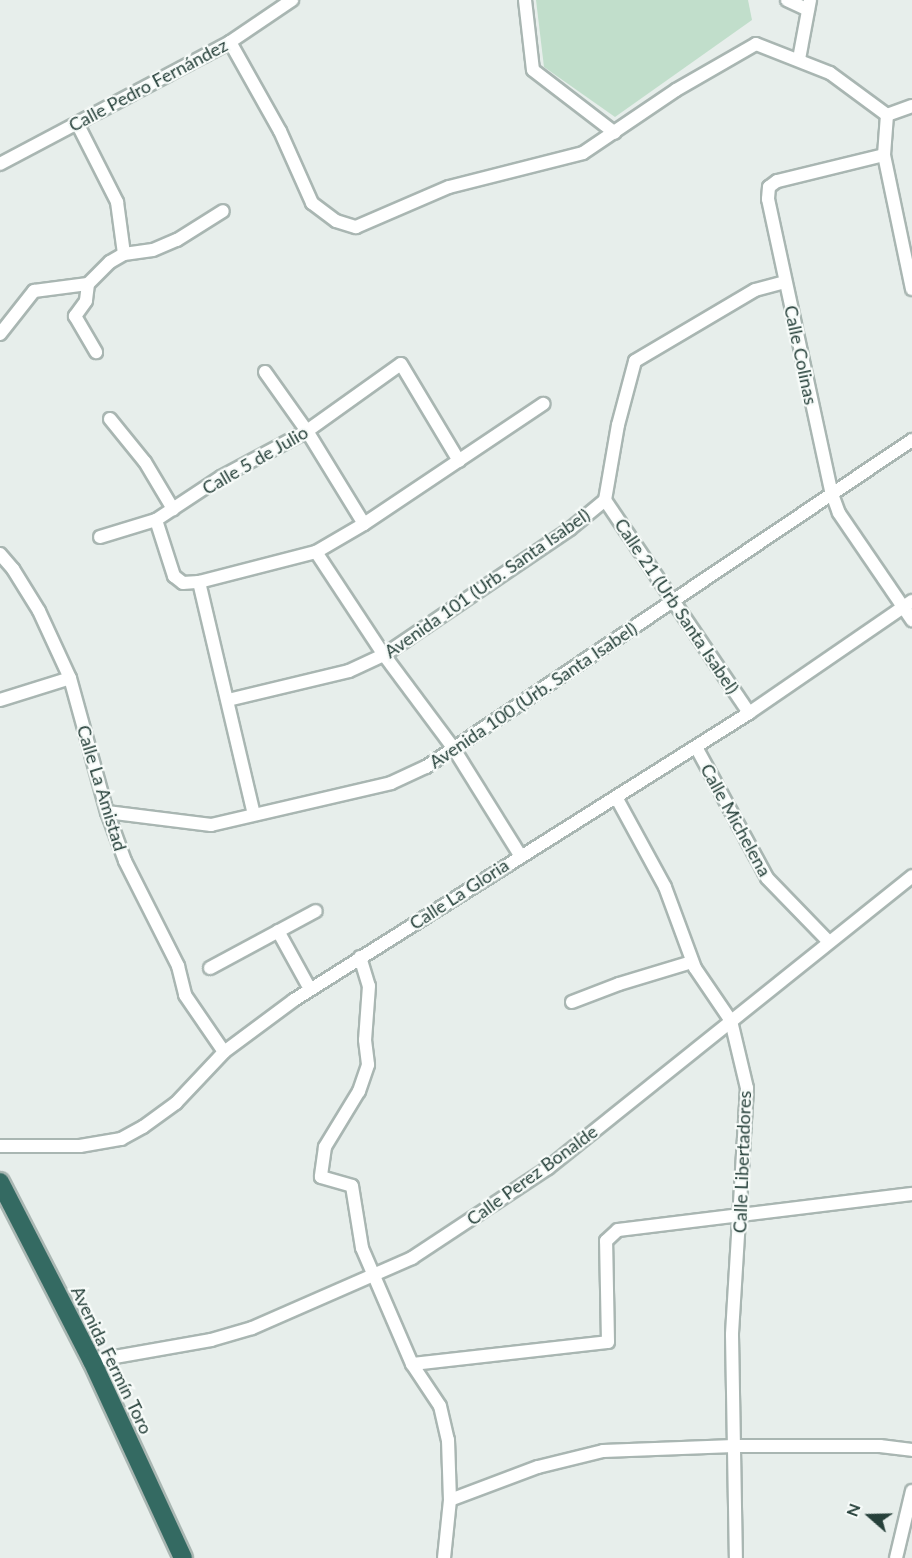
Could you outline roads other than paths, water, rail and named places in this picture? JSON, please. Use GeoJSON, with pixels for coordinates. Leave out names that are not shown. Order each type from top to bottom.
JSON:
{"type":"FeatureCollection","features":[{"type":"Feature","properties":{"kind":"highway","name":"Avenida Fermín Toro"},"geometry":{"type":"LineString","coordinates":[[0,1182],[92,1361],[183,1558]]}},
{"type":"Feature","properties":{"kind":"street","name":"Calle Pedro Fernández"},"geometry":{"type":"LineString","coordinates":[[0,164],[230,42],[292,0]]}},
{"type":"Feature","properties":{"kind":"street"},"geometry":{"type":"LineString","coordinates":[[525,0],[533,70],[615,133]]}},
{"type":"Feature","properties":{"kind":"street"},"geometry":{"type":"LineString","coordinates":[[787,0],[809,5],[799,59]]}},
{"type":"Feature","properties":{"kind":"street"},"geometry":{"type":"LineString","coordinates":[[230,42],[280,131],[312,203],[336,221],[356,227],[449,187],[583,153],[676,90],[756,44],[830,73],[887,115]]}},
{"type":"Feature","properties":{"kind":"street"},"geometry":{"type":"LineString","coordinates":[[887,115],[912,106]]}},
{"type":"Feature","properties":{"kind":"street"},"geometry":{"type":"LineString","coordinates":[[887,115],[884,155],[912,289]]}},
{"type":"Feature","properties":{"kind":"street"},"geometry":{"type":"LineString","coordinates":[[77,123],[117,202],[124,254]]}},
{"type":"Feature","properties":{"kind":"street","name":"Calle Colinas"},"geometry":{"type":"LineString","coordinates":[[884,155],[777,181],[769,187],[768,199],[832,494],[839,513],[907,604],[912,620]]}},
{"type":"Feature","properties":{"kind":"street"},"geometry":{"type":"LineString","coordinates":[[0,334],[34,291],[88,284],[110,262],[124,254],[153,250],[177,240],[223,211]]}},
{"type":"Feature","properties":{"kind":"street"},"geometry":{"type":"LineString","coordinates":[[605,500],[618,425],[635,360],[755,290],[785,282]]}},
{"type":"Feature","properties":{"kind":"street"},"geometry":{"type":"LineString","coordinates":[[88,284],[86,301],[75,316],[96,352]]}},
{"type":"Feature","properties":{"kind":"street","name":"Calle 5 de Julio"},"geometry":{"type":"LineString","coordinates":[[100,537],[156,520],[221,477],[307,431],[401,364],[459,461]]}},
{"type":"Feature","properties":{"kind":"street"},"geometry":{"type":"LineString","coordinates":[[265,372],[307,431],[364,524]]}},
{"type":"Feature","properties":{"kind":"street"},"geometry":{"type":"LineString","coordinates":[[156,520],[174,576],[183,583],[199,582],[316,552],[364,524],[543,404]]}},
{"type":"Feature","properties":{"kind":"street"},"geometry":{"type":"LineString","coordinates":[[110,418],[145,462],[172,509]]}},
{"type":"Feature","properties":{"kind":"street","name":"Avenida 100 (Urb. Santa Isabel)"},"geometry":{"type":"LineString","coordinates":[[107,812],[211,825],[392,783],[426,767],[454,749],[912,440]]}},
{"type":"Feature","properties":{"kind":"street","name":"Calle 21 (Urb Santa Isabel)"},"geometry":{"type":"LineString","coordinates":[[605,500],[749,713]]}},
{"type":"Feature","properties":{"kind":"street","name":"Avenida 101 (Urb. Santa Isabel)"},"geometry":{"type":"LineString","coordinates":[[228,700],[349,671],[384,655],[570,529],[605,500]]}},
{"type":"Feature","properties":{"kind":"street"},"geometry":{"type":"LineString","coordinates":[[316,552],[384,655],[454,749],[520,855]]}},
{"type":"Feature","properties":{"kind":"street","name":"Calle La Amistad"},"geometry":{"type":"LineString","coordinates":[[0,554],[13,569],[39,611],[70,678],[107,812],[125,861],[178,966],[184,995],[224,1052]]}},
{"type":"Feature","properties":{"kind":"street"},"geometry":{"type":"LineString","coordinates":[[199,582],[254,814]]}},
{"type":"Feature","properties":{"kind":"street","name":"Calle La Gloria"},"geometry":{"type":"LineString","coordinates":[[0,1146],[80,1146],[121,1139],[143,1127],[176,1103],[224,1052],[310,989],[749,713],[907,604]]}},
{"type":"Feature","properties":{"kind":"street"},"geometry":{"type":"LineString","coordinates":[[0,700],[70,678]]}},
{"type":"Feature","properties":{"kind":"street","name":"Calle Michelena"},"geometry":{"type":"LineString","coordinates":[[696,747],[767,878],[830,942]]}},
{"type":"Feature","properties":{"kind":"street","name":"Calle Libertadores"},"geometry":{"type":"LineString","coordinates":[[616,797],[665,887],[692,962],[731,1022],[747,1088],[732,1335],[736,1558]]}},
{"type":"Feature","properties":{"kind":"street","name":"Calle Perez Bonalde"},"geometry":{"type":"LineString","coordinates":[[92,1361],[211,1340],[252,1328],[376,1276],[412,1258],[548,1168],[912,876]]}},
{"type":"Feature","properties":{"kind":"street"},"geometry":{"type":"LineString","coordinates":[[210,968],[316,911]]}},
{"type":"Feature","properties":{"kind":"street"},"geometry":{"type":"LineString","coordinates":[[278,932],[310,989]]}},
{"type":"Feature","properties":{"kind":"street"},"geometry":{"type":"LineString","coordinates":[[360,957],[369,986],[365,1040],[368,1065],[359,1091],[325,1147],[320,1165],[321,1177],[352,1186],[362,1248],[412,1364],[441,1406],[448,1440],[450,1500],[444,1558]]}},
{"type":"Feature","properties":{"kind":"street"},"geometry":{"type":"LineString","coordinates":[[572,1002],[619,984],[692,962]]}},
{"type":"Feature","properties":{"kind":"street"},"geometry":{"type":"LineString","coordinates":[[412,1364],[609,1342],[606,1241],[618,1230],[912,1194]]}},
{"type":"Feature","properties":{"kind":"street"},"geometry":{"type":"LineString","coordinates":[[450,1500],[538,1467],[603,1451],[734,1446],[880,1446],[912,1450]]}},
{"type":"Feature","properties":{"kind":"street"},"geometry":{"type":"LineString","coordinates":[[896,1558],[912,1491]]}}]}
